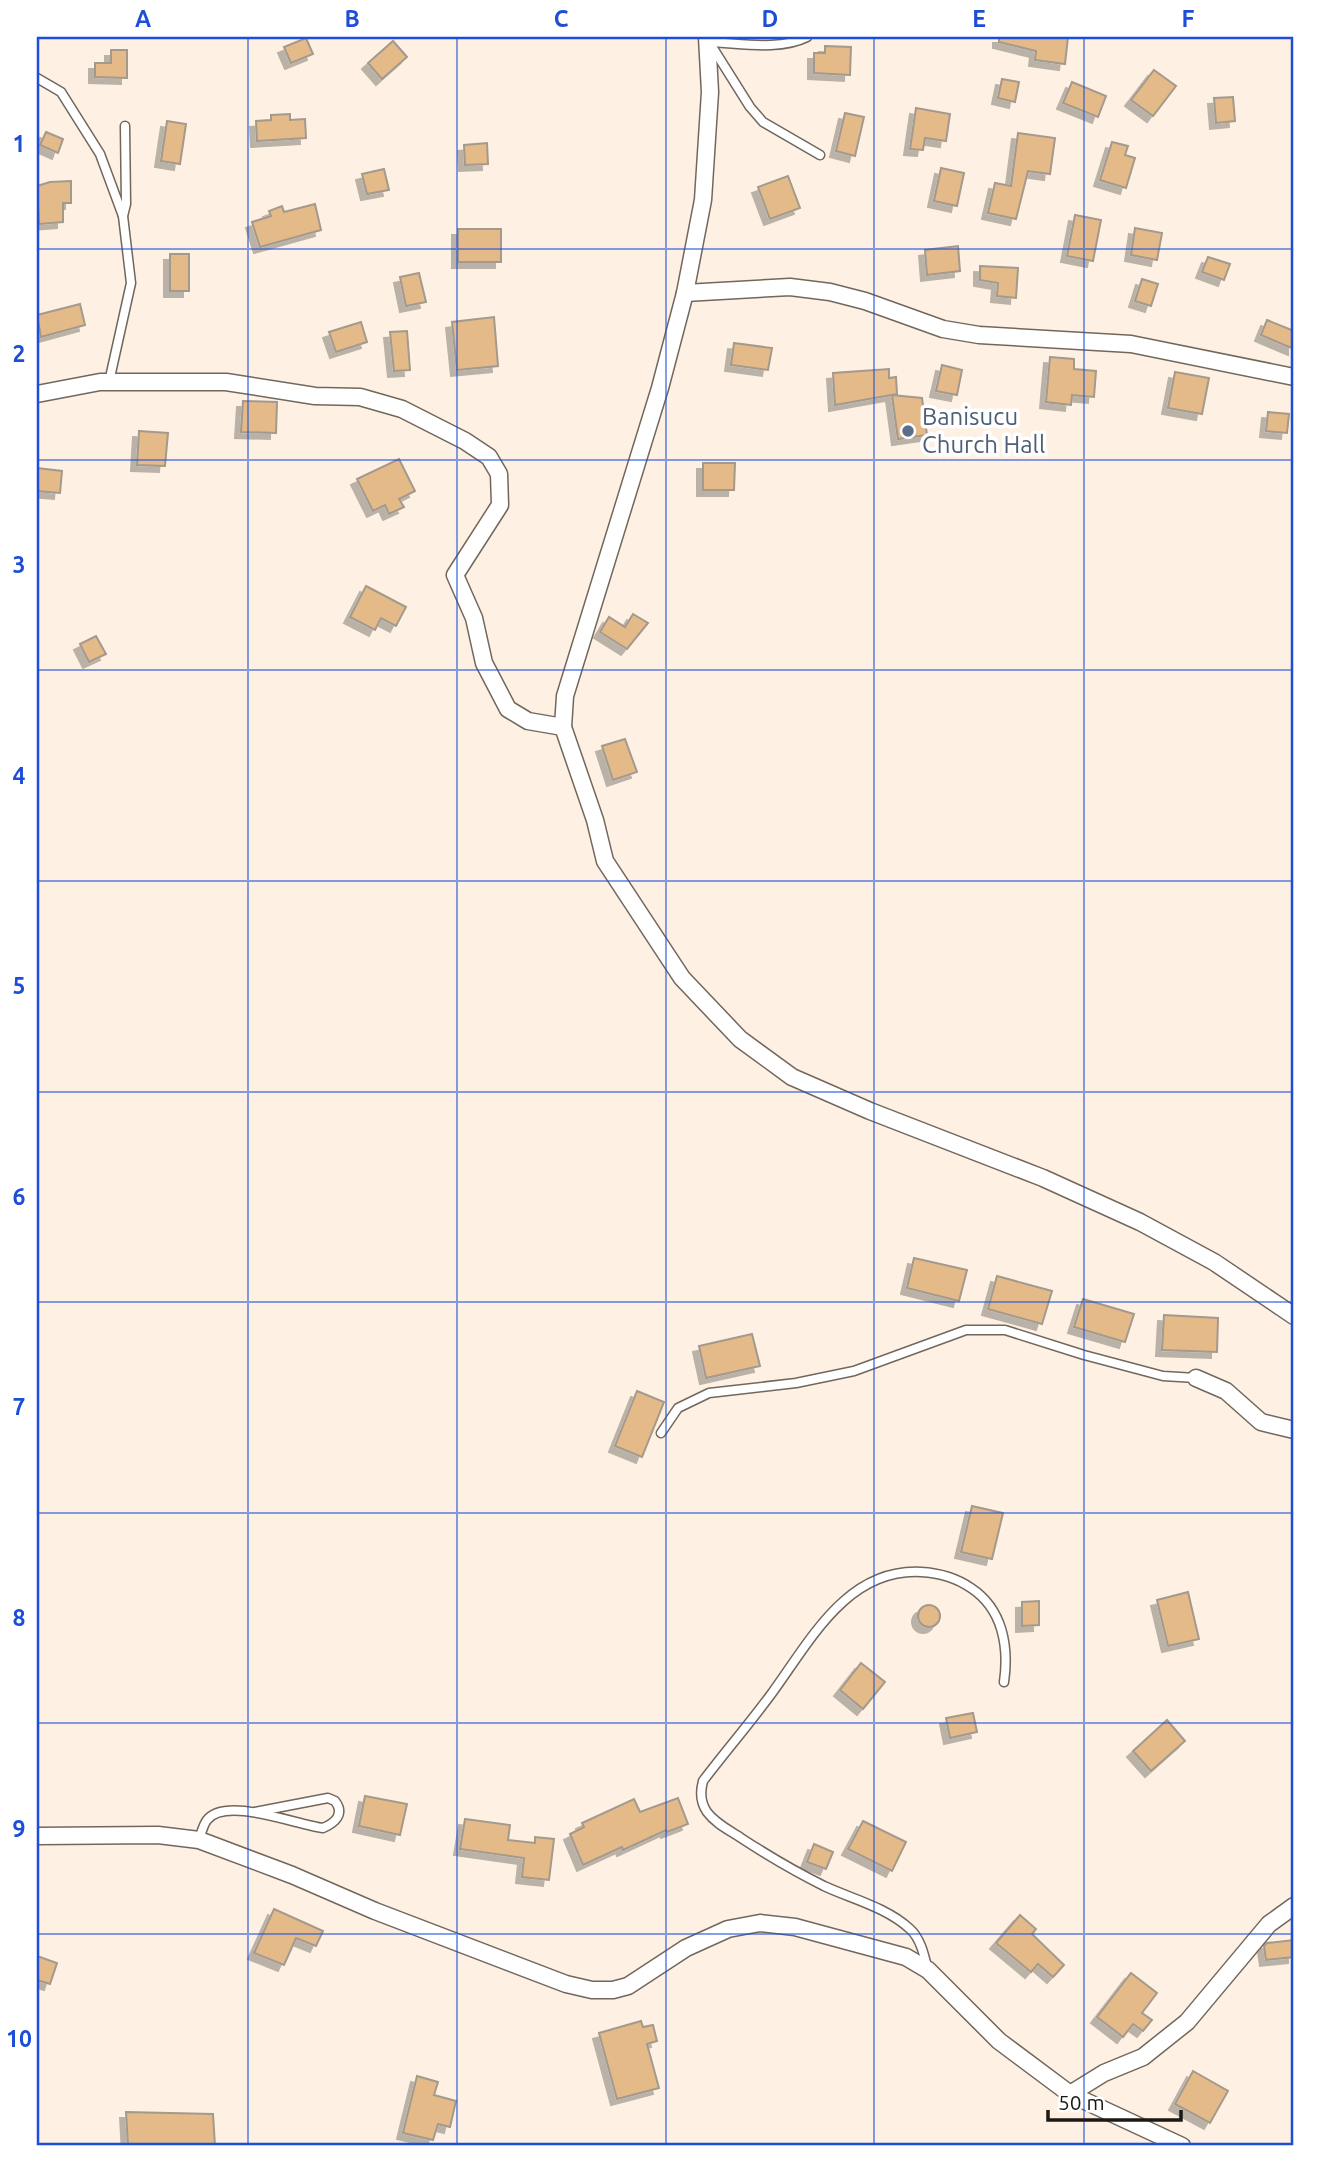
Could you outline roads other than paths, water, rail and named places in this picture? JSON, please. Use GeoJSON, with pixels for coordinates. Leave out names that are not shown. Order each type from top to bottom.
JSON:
{"type":"FeatureCollection","features":[{"type":"Feature","properties":{"kind":"street"},"geometry":{"type":"LineString","coordinates":[[708,39],[710,92],[703,200],[685,293],[660,388],[565,696],[563,727],[595,820],[605,861],[682,978],[740,1039],[792,1077],[870,1111],[1043,1178],[1140,1222],[1214,1262],[1294,1316]]}},
{"type":"Feature","properties":{"kind":"street"},"geometry":{"type":"LineString","coordinates":[[685,293],[790,287],[830,292],[865,301],[943,329],[979,335],[1131,344],[1294,377]]}},
{"type":"Feature","properties":{"kind":"street"},"geometry":{"type":"LineString","coordinates":[[37,394],[109,382],[226,382],[315,396],[360,397],[402,409],[465,441],[489,457],[499,474],[500,505],[455,575],[474,618],[484,663],[508,709],[528,721],[563,727]]}},
{"type":"Feature","properties":{"kind":"street"},"geometry":{"type":"LineString","coordinates":[[1196,1378],[1226,1391],[1261,1422],[1294,1430]]}},
{"type":"Feature","properties":{"kind":"street"},"geometry":{"type":"LineString","coordinates":[[37,1836],[158,1835],[199,1840],[566,1984],[592,1990],[612,1990],[628,1986],[686,1948],[728,1929],[760,1923],[795,1927],[906,1957],[928,1970],[999,2041],[1070,2094],[1182,2146]]}},
{"type":"Feature","properties":{"kind":"street"},"geometry":{"type":"LineString","coordinates":[[1070,2094],[1104,2073],[1143,2057],[1186,2022],[1269,1924],[1294,1906]]}},
{"type":"Feature","properties":{"kind":"lane"},"geometry":{"type":"LineString","coordinates":[[708,39],[782,44],[797,42],[807,37]]}},
{"type":"Feature","properties":{"kind":"lane"},"geometry":{"type":"LineString","coordinates":[[708,39],[750,107],[763,122],[820,155]]}},
{"type":"Feature","properties":{"kind":"lane"},"geometry":{"type":"LineString","coordinates":[[37,78],[61,92],[94,143],[123,216],[131,283],[109,382]]}},
{"type":"Feature","properties":{"kind":"lane"},"geometry":{"type":"LineString","coordinates":[[123,216],[126,204],[125,126]]}},
{"type":"Feature","properties":{"kind":"lane"},"geometry":{"type":"LineString","coordinates":[[661,1433],[678,1408],[709,1392],[796,1383],[854,1371],[966,1330],[1005,1330],[1150,1372],[1196,1378]]}},
{"type":"Feature","properties":{"kind":"lane"},"geometry":{"type":"LineString","coordinates":[[928,1970],[923,1950],[912,1930],[889,1914],[823,1885],[723,1826],[707,1813],[700,1792],[703,1781],[771,1694],[821,1623],[847,1597],[876,1580],[909,1572],[943,1573],[972,1588],[991,1606],[1004,1632],[1007,1660],[1004,1682]]}},
{"type":"Feature","properties":{"kind":"lane"},"geometry":{"type":"LineString","coordinates":[[199,1840],[206,1821],[213,1815],[225,1812],[255,1812],[328,1798],[335,1801],[339,1812],[338,1818],[332,1824],[323,1828],[255,1812]]}},
{"type":"Feature","properties":{"kind":"place","name":"Banisucu Church Hall"},"geometry":{"type":"Point","coordinates":[908,431]}}]}
